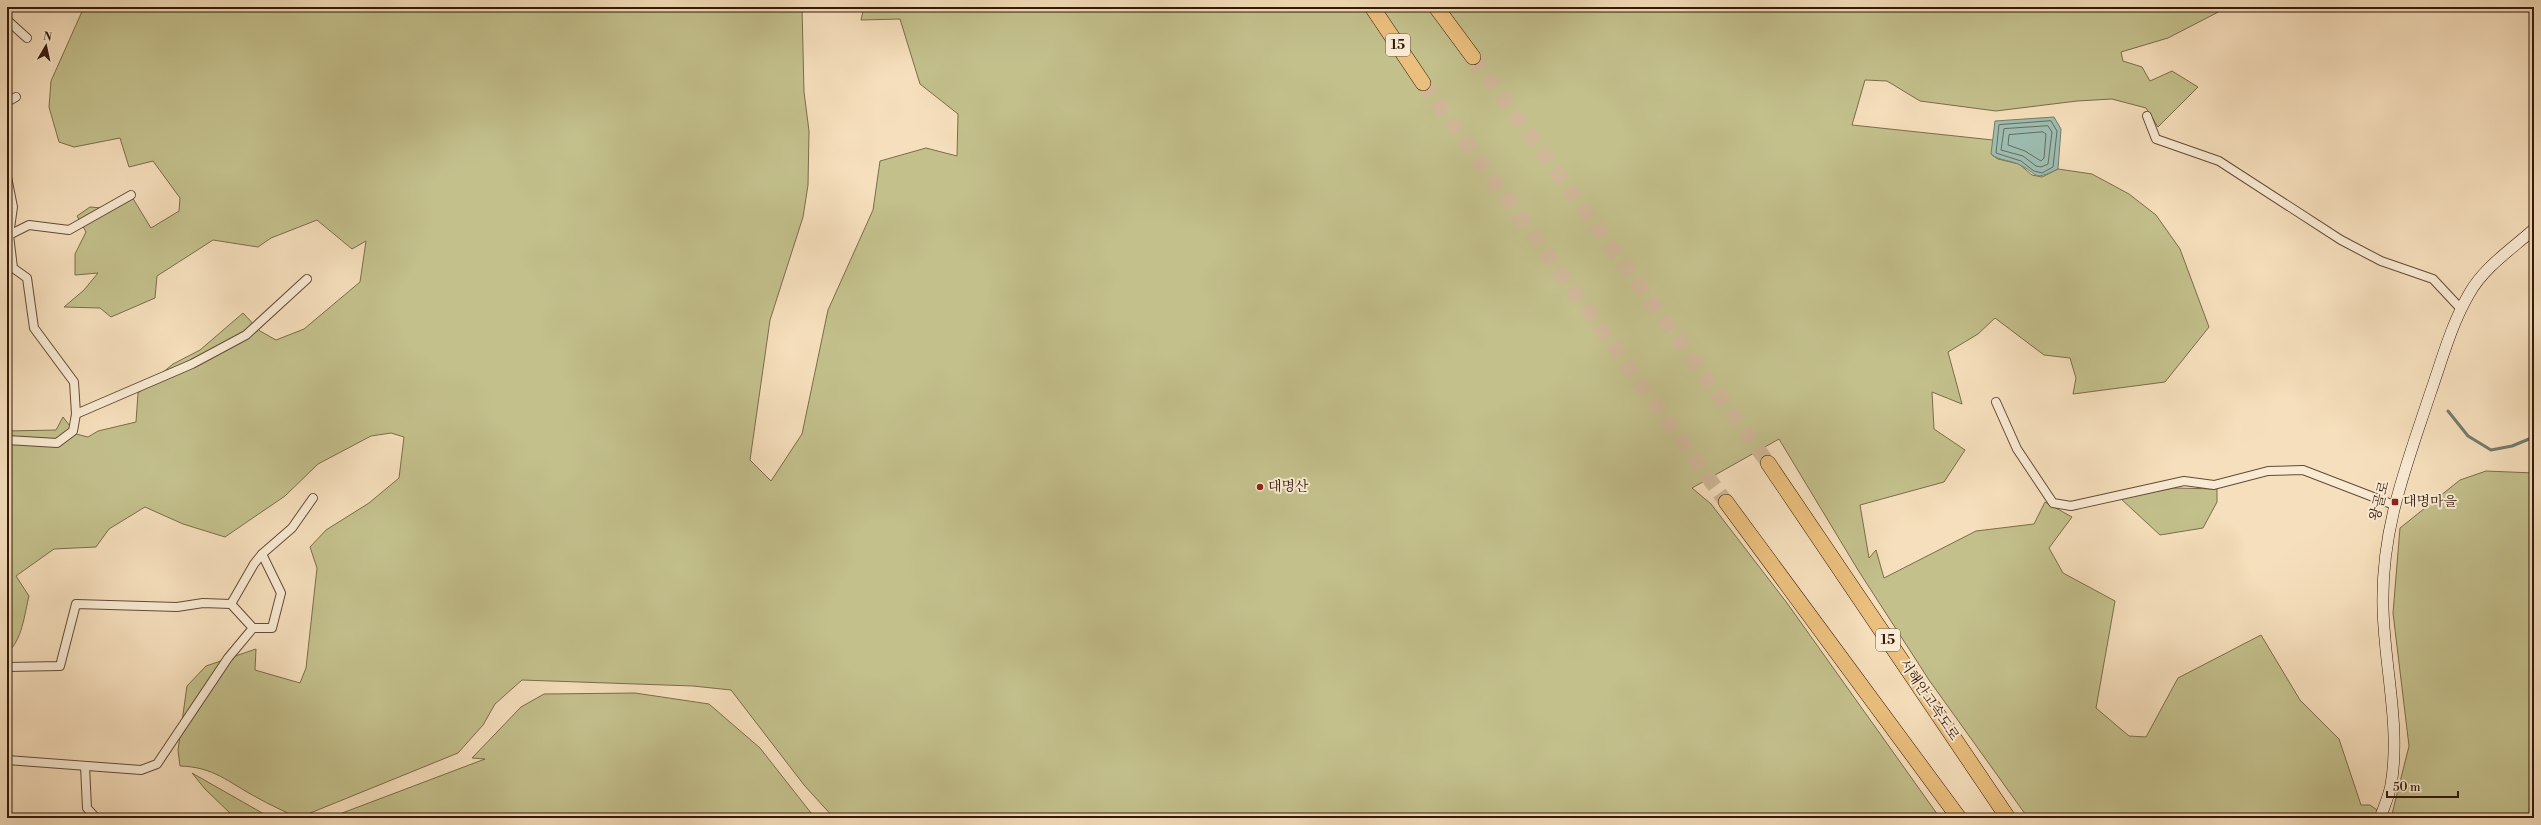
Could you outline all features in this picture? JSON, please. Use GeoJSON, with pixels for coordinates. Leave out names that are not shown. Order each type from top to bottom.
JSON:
{"type":"FeatureCollection","features":[{"type":"Feature","properties":{"kind":"highway","name":"15"},"geometry":{"type":"LineString","coordinates":[[1372,7],[1423,83]]}},
{"type":"Feature","properties":{"kind":"highway"},"geometry":{"type":"LineString","coordinates":[[1436,7],[1474,57]]}},
{"type":"Feature","properties":{"kind":"highway","name":"서해안고속도로"},"geometry":{"type":"LineString","coordinates":[[1768,463],[2008,818]]}},
{"type":"Feature","properties":{"kind":"highway"},"geometry":{"type":"LineString","coordinates":[[1726,502],[1959,818]]}},
{"type":"Feature","properties":{"kind":"main road","name":"왕골로"},"geometry":{"type":"LineString","coordinates":[[2380,818],[2391,786],[2394,752],[2383,609],[2383,568],[2394,505],[2454,322],[2484,273],[2534,228]]}},
{"type":"Feature","properties":{"kind":"street"},"geometry":{"type":"LineString","coordinates":[[7,20],[27,38]]}},
{"type":"Feature","properties":{"kind":"street"},"geometry":{"type":"LineString","coordinates":[[7,102],[16,97]]}},
{"type":"Feature","properties":{"kind":"street"},"geometry":{"type":"LineString","coordinates":[[2147,116],[2156,139],[2219,161],[2341,240],[2381,261],[2433,279],[2461,309]]}},
{"type":"Feature","properties":{"kind":"street"},"geometry":{"type":"LineString","coordinates":[[7,177],[10,208],[9,235],[12,268],[27,278],[34,328],[74,382],[76,414],[73,431],[57,443],[7,440]]}},
{"type":"Feature","properties":{"kind":"street"},"geometry":{"type":"LineString","coordinates":[[9,235],[29,225],[69,230],[131,195]]}},
{"type":"Feature","properties":{"kind":"street"},"geometry":{"type":"LineString","coordinates":[[76,414],[192,364],[246,335],[307,279]]}},
{"type":"Feature","properties":{"kind":"street"},"geometry":{"type":"LineString","coordinates":[[1996,402],[2017,449],[2053,503],[2071,506],[2184,481],[2214,485],[2268,471],[2304,470],[2394,505]]}},
{"type":"Feature","properties":{"kind":"street"},"geometry":{"type":"LineString","coordinates":[[231,604],[262,554],[292,528],[313,498]]}},
{"type":"Feature","properties":{"kind":"street"},"geometry":{"type":"LineString","coordinates":[[7,667],[60,666],[76,604],[177,607],[203,603],[231,604],[253,628],[272,628],[281,593],[262,554]]}},
{"type":"Feature","properties":{"kind":"street"},"geometry":{"type":"LineString","coordinates":[[7,760],[141,770],[157,764],[228,658],[253,628]]}},
{"type":"Feature","properties":{"kind":"street"},"geometry":{"type":"LineString","coordinates":[[86,766],[87,808],[96,818]]}},
{"type":"Feature","properties":{"kind":"shaded area"},"geometry":{"type":"Polygon","coordinates":[[[84,7],[802,7],[804,92],[809,131],[808,185],[803,217],[770,320],[750,460],[771,481],[802,434],[828,310],[873,210],[880,161],[926,148],[957,156],[958,114],[920,84],[900,19],[861,20],[864,7],[2228,7],[2168,38],[2121,52],[2123,61],[2142,67],[2150,81],[2172,71],[2198,87],[2158,127],[2146,108],[2112,99],[2077,101],[1996,111],[1920,101],[1887,81],[1865,80],[1852,125],[1993,140],[1992,155],[1998,159],[2019,164],[2032,175],[2042,177],[2058,169],[2092,174],[2129,194],[2156,215],[2180,249],[2209,327],[2165,382],[2073,394],[2076,378],[2070,358],[2044,355],[1995,318],[1978,334],[1948,352],[1962,404],[1932,392],[1934,429],[1965,450],[1944,482],[1860,505],[1869,558],[1876,550],[1884,578],[1976,531],[2034,524],[2045,502],[2072,517],[2049,548],[2063,573],[2115,601],[2096,708],[2129,736],[2146,737],[2178,678],[2261,635],[2300,700],[2339,739],[2361,805],[2370,805],[2388,818],[2028,818],[1929,680],[1858,570],[1779,439],[1692,488],[1711,504],[1787,603],[1940,818],[834,818],[804,785],[731,690],[693,686],[522,680],[495,704],[483,725],[458,753],[298,818],[261,800],[212,772],[192,767],[180,766],[178,750],[187,686],[206,666],[256,649],[255,670],[300,683],[306,668],[317,568],[310,547],[326,530],[369,503],[399,478],[404,437],[391,433],[371,436],[318,464],[285,496],[225,537],[183,524],[145,507],[109,529],[96,547],[54,549],[16,576],[29,596],[16,642],[7,652],[7,431],[56,430],[63,417],[76,434],[88,437],[98,431],[136,422],[138,393],[173,364],[200,350],[243,313],[260,331],[276,340],[304,329],[360,282],[366,241],[352,249],[317,220],[271,238],[258,247],[213,240],[157,276],[155,298],[111,317],[100,308],[64,307],[84,290],[98,273],[75,275],[75,254],[86,232],[77,216],[90,207],[102,208],[129,192],[151,228],[179,211],[180,198],[153,161],[129,167],[120,138],[74,147],[59,142],[49,107],[51,81],[84,7]]]}},
{"type":"Feature","properties":{"kind":"shaded area"},"geometry":{"type":"Polygon","coordinates":[[[2486,471],[2534,473],[2534,818],[2391,818],[2409,746],[2393,613],[2400,528],[2460,480],[2486,471]]]}},
{"type":"Feature","properties":{"kind":"shaded area"},"geometry":{"type":"Polygon","coordinates":[[[2174,488],[2217,489],[2217,502],[2203,528],[2160,535],[2120,498],[2174,488]]]}},
{"type":"Feature","properties":{"kind":"shaded area"},"geometry":{"type":"Polygon","coordinates":[[[635,693],[709,704],[760,748],[815,818],[329,818],[485,759],[472,758],[521,707],[544,694],[635,693]]]}},
{"type":"Feature","properties":{"kind":"shaded area"},"geometry":{"type":"Polygon","coordinates":[[[192,773],[271,818],[235,818],[205,789],[192,773]]]}},
{"type":"Feature","properties":{"kind":"water"},"geometry":{"type":"Polygon","coordinates":[[[2054,117],[2061,129],[2058,169],[2039,176],[2018,164],[1998,158],[1991,154],[1995,121],[2054,117]]]}},
{"type":"Feature","properties":{"kind":"water"},"geometry":{"type":"Polygon","coordinates":[[[7,813],[25,817],[54,814],[59,818],[7,818],[7,813]]]}},
{"type":"Feature","properties":{"kind":"waterway"},"geometry":{"type":"LineString","coordinates":[[2448,411],[2468,436],[2491,450],[2512,446],[2534,437]]}},
{"type":"Feature","properties":{"kind":"tunnel"},"geometry":{"type":"LineString","coordinates":[[1473,57],[1768,463]]}},
{"type":"Feature","properties":{"kind":"tunnel"},"geometry":{"type":"LineString","coordinates":[[1423,83],[1726,502]]}},
{"type":"Feature","properties":{"kind":"place","name":"대명산"},"geometry":{"type":"Point","coordinates":[1260,487]}},
{"type":"Feature","properties":{"kind":"place","name":"대명마을"},"geometry":{"type":"Point","coordinates":[2395,502]}}]}
